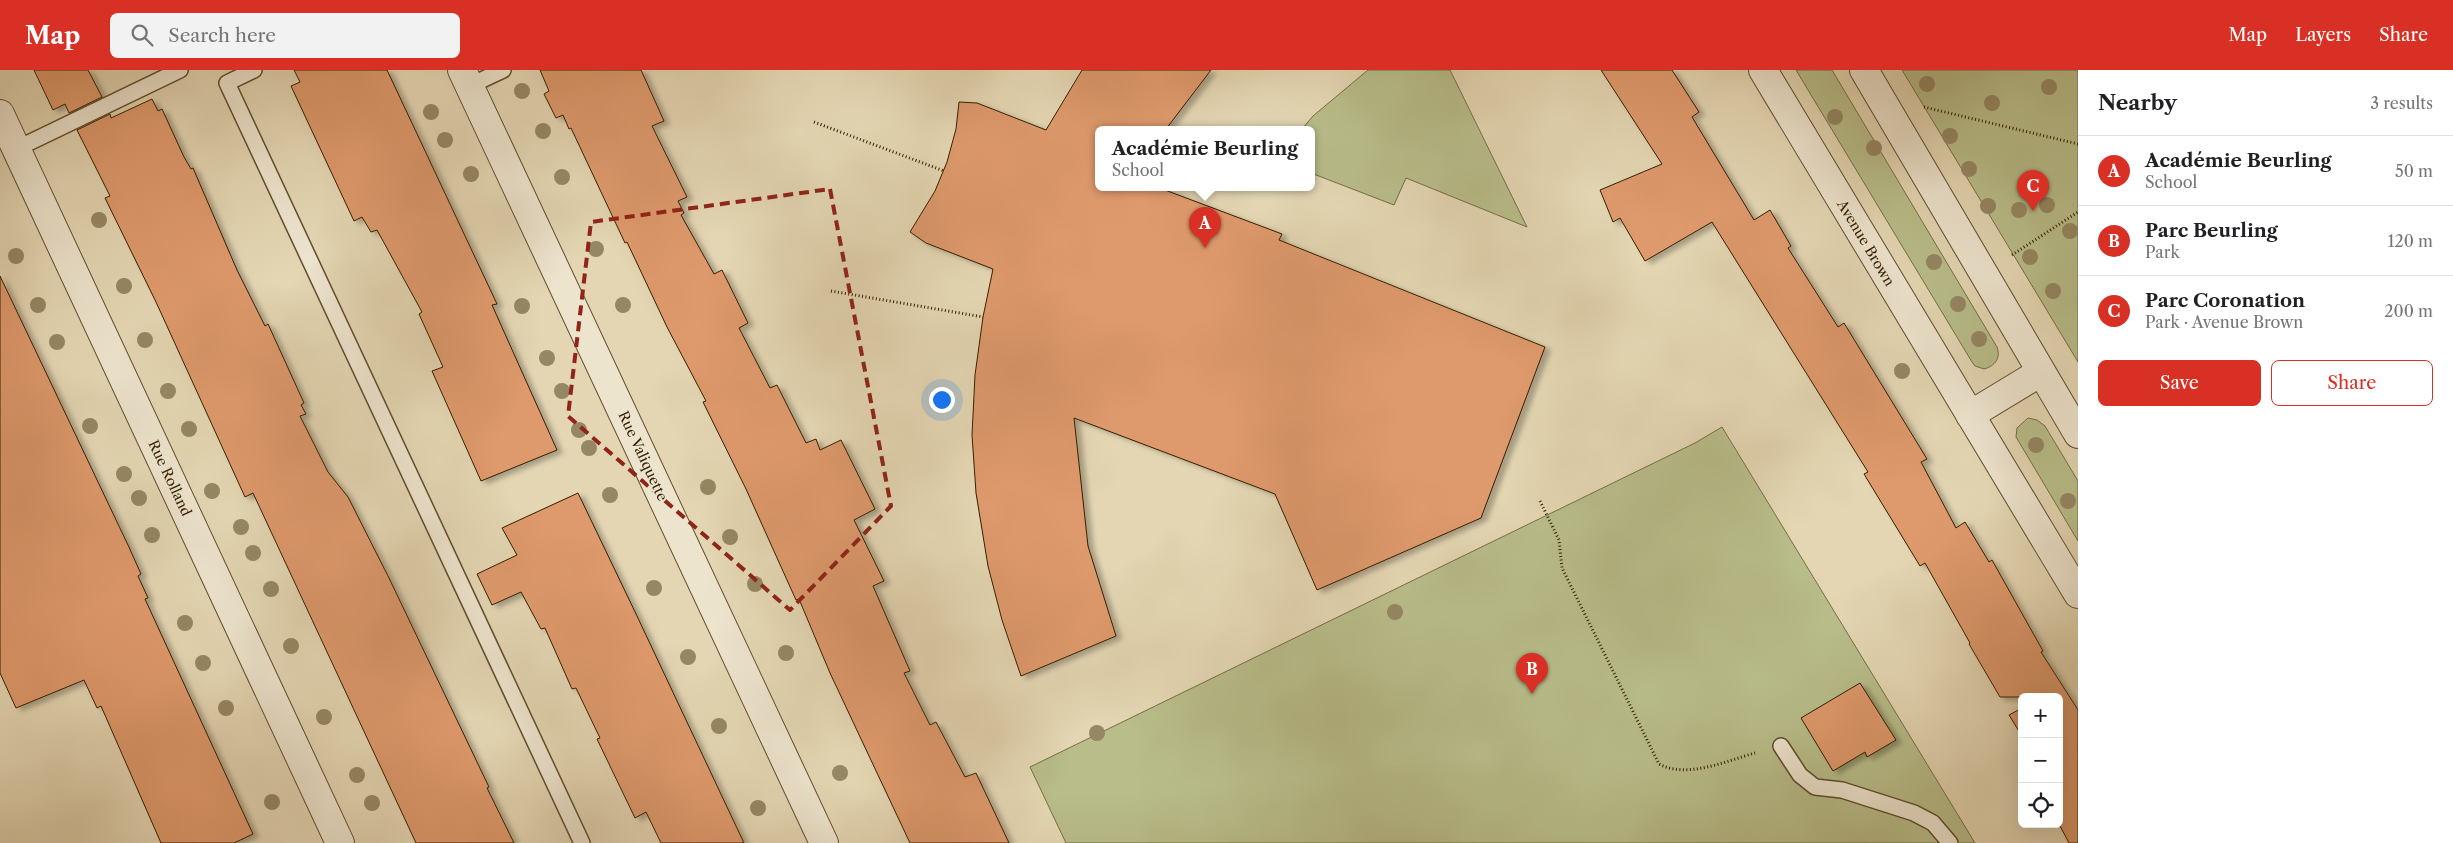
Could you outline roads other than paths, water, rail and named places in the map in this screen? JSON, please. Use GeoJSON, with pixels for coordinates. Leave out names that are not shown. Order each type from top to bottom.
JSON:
{"type":"FeatureCollection","features":[{"type":"Feature","properties":{"kind":"street","name":"Avenue Brown"},"geometry":{"type":"LineString","coordinates":[[1763,70],[2078,594]]}},
{"type":"Feature","properties":{"kind":"street"},"geometry":{"type":"LineString","coordinates":[[1864,70],[2078,434]]}},
{"type":"Feature","properties":{"kind":"street","name":"Rue Valiquette"},"geometry":{"type":"LineString","coordinates":[[466,78],[824,843]]}},
{"type":"Feature","properties":{"kind":"street","name":"Rue Rolland"},"geometry":{"type":"LineString","coordinates":[[0,114],[340,843]]}},
{"type":"Feature","properties":{"kind":"street"},"geometry":{"type":"LineString","coordinates":[[1970,414],[2041,372]]}},
{"type":"Feature","properties":{"kind":"lane"},"geometry":{"type":"LineString","coordinates":[[16,149],[180,70]]}},
{"type":"Feature","properties":{"kind":"lane"},"geometry":{"type":"LineString","coordinates":[[254,70],[224,76],[582,843]]}},
{"type":"Feature","properties":{"kind":"lane"},"geometry":{"type":"LineString","coordinates":[[466,78],[503,70]]}},
{"type":"Feature","properties":{"kind":"lane"},"geometry":{"type":"LineString","coordinates":[[1781,746],[1800,775],[1815,787],[1842,790],[1914,813],[1933,823],[1950,843]]}},
{"type":"Feature","properties":{"kind":"place","name":"Parc Coronation"},"geometry":{"type":"Point","coordinates":[2033,211]}},
{"type":"Feature","properties":{"kind":"place","name":"Académie Beurling"},"geometry":{"type":"Point","coordinates":[1205,248]}},
{"type":"Feature","properties":{"kind":"place","name":"Parc Beurling"},"geometry":{"type":"Point","coordinates":[1532,694]}}]}
